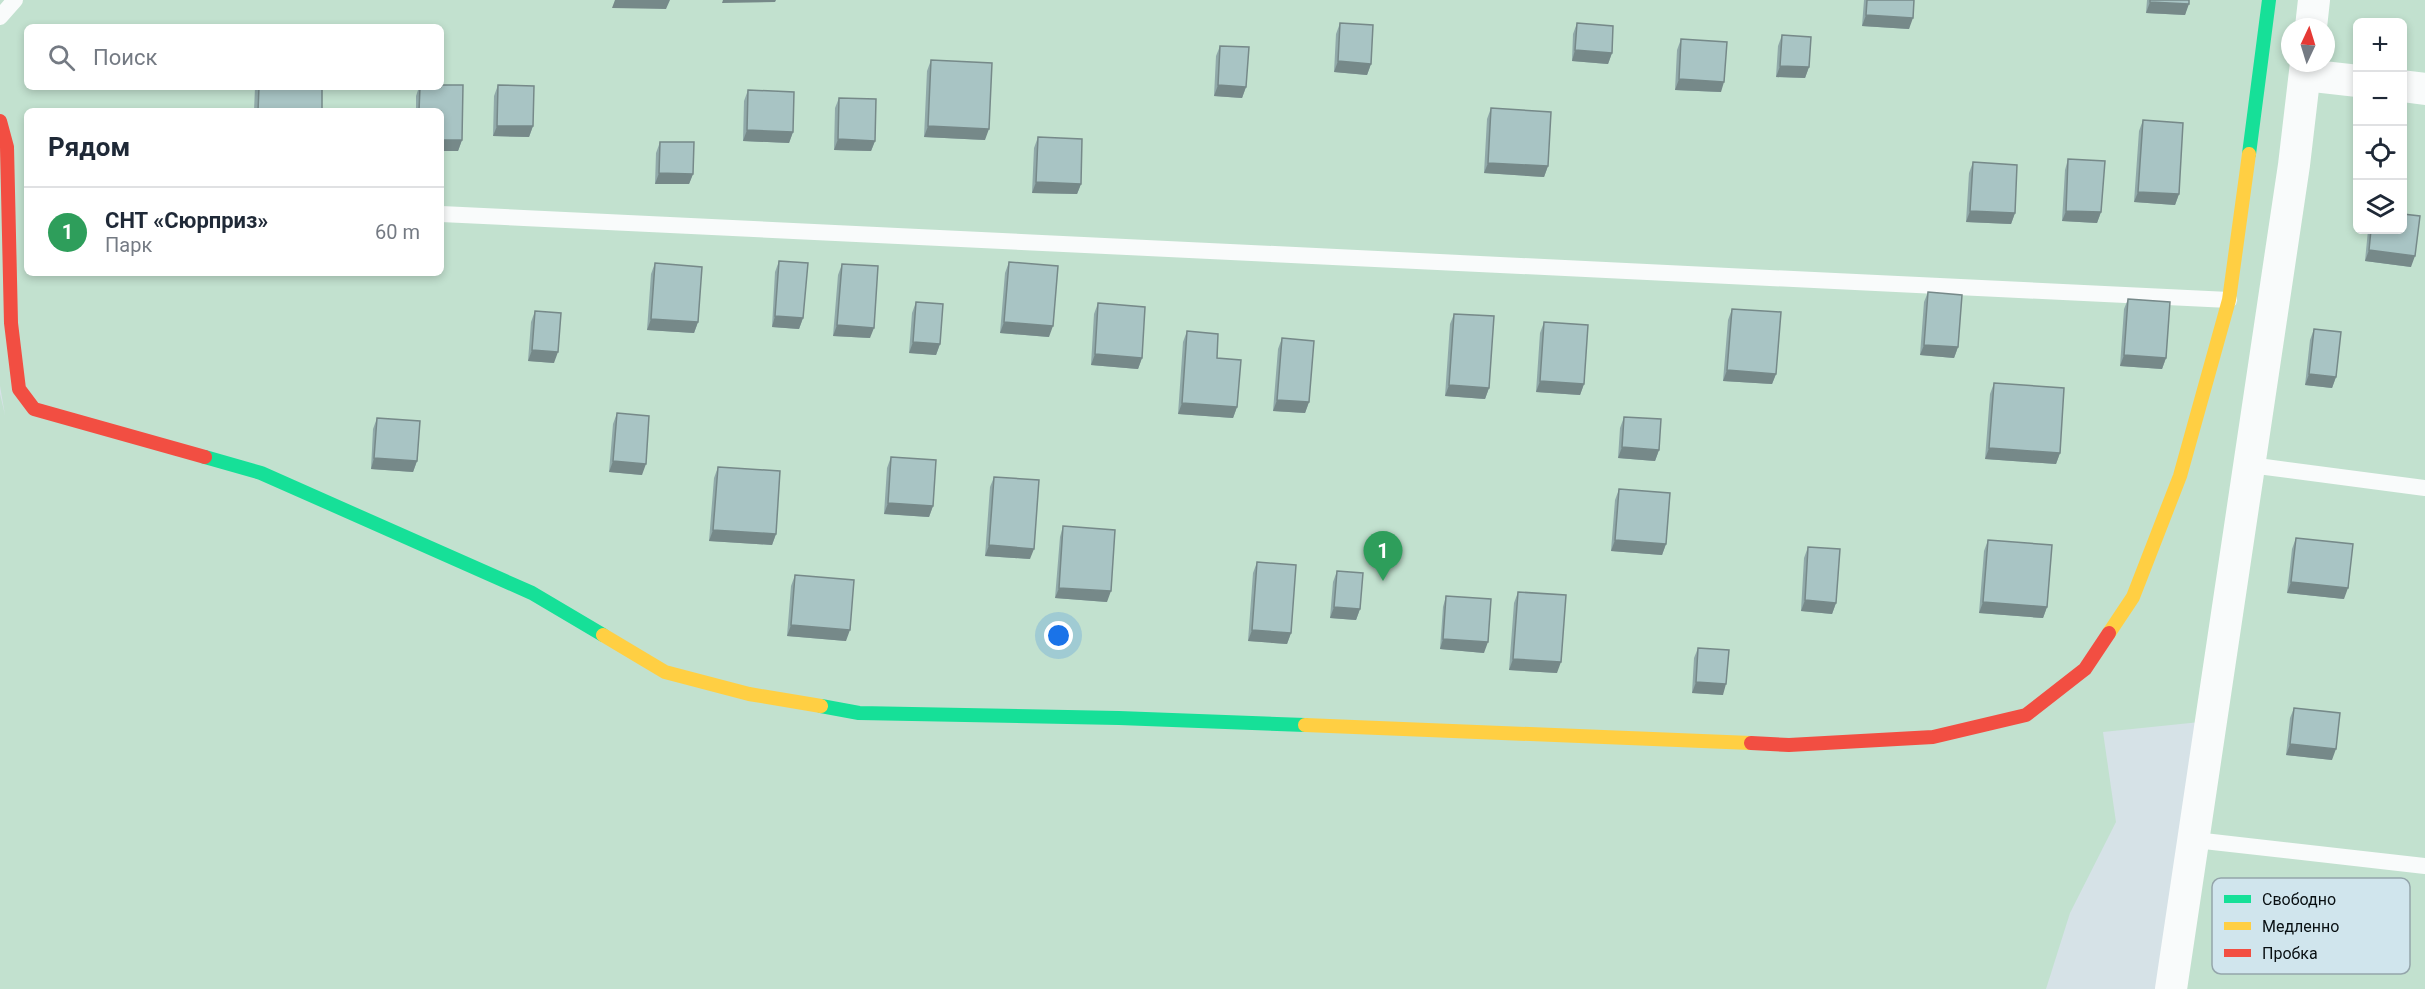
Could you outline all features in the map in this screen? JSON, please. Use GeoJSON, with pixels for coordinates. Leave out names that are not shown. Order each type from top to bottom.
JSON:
{"type":"FeatureCollection","features":[{"type":"Feature","properties":{"kind":"street"},"geometry":{"type":"LineString","coordinates":[[0,121],[7,147],[11,323],[19,389],[34,409],[261,473],[532,593],[665,672],[749,694],[859,713],[1119,718],[1790,745],[1933,736],[2026,715],[2085,669],[2133,597],[2180,476],[2229,300],[2269,0]]}},
{"type":"Feature","properties":{"kind":"street"},"geometry":{"type":"LineString","coordinates":[[2311,18],[2314,0]]}},
{"type":"Feature","properties":{"kind":"street"},"geometry":{"type":"LineString","coordinates":[[2171,989],[2195,840],[2306,72]]}},
{"type":"Feature","properties":{"kind":"street"},"geometry":{"type":"LineString","coordinates":[[2319,72],[2353,80]]}},
{"type":"Feature","properties":{"kind":"street"},"geometry":{"type":"LineString","coordinates":[[2407,87],[2425,89]]}},
{"type":"Feature","properties":{"kind":"lane"},"geometry":{"type":"LineString","coordinates":[[0,17],[15,0]]}},
{"type":"Feature","properties":{"kind":"lane"},"geometry":{"type":"LineString","coordinates":[[7,147],[24,155]]}},
{"type":"Feature","properties":{"kind":"lane"},"geometry":{"type":"LineString","coordinates":[[444,214],[2229,300]]}},
{"type":"Feature","properties":{"kind":"lane"},"geometry":{"type":"LineString","coordinates":[[2250,465],[2425,488]]}},
{"type":"Feature","properties":{"kind":"lane"},"geometry":{"type":"LineString","coordinates":[[2195,840],[2425,866]]}},
{"type":"Feature","properties":{"kind":"green space"},"geometry":{"type":"Polygon","coordinates":[[[0,0],[2425,0],[2425,989],[2159,989],[2200,722],[2103,732],[2116,822],[2070,913],[2046,989],[0,989],[0,394],[5,415],[0,386],[0,0]]]}},
{"type":"Feature","properties":{"kind":"building"},"geometry":{"type":"Polygon","coordinates":[[[1867,0],[1914,0],[1913,18],[1866,15],[1867,0]]]}},
{"type":"Feature","properties":{"kind":"building"},"geometry":{"type":"Polygon","coordinates":[[[2150,0],[2189,0],[2189,4],[2150,2],[2150,0]]]}},
{"type":"Feature","properties":{"kind":"building"},"geometry":{"type":"Polygon","coordinates":[[[1340,23],[1373,25],[1371,64],[1338,61],[1340,23]]]}},
{"type":"Feature","properties":{"kind":"building"},"geometry":{"type":"Polygon","coordinates":[[[1577,23],[1613,26],[1612,53],[1575,50],[1577,23]]]}},
{"type":"Feature","properties":{"kind":"building"},"geometry":{"type":"Polygon","coordinates":[[[1782,35],[1811,37],[1809,67],[1780,66],[1782,35]]]}},
{"type":"Feature","properties":{"kind":"building"},"geometry":{"type":"Polygon","coordinates":[[[1681,39],[1727,42],[1724,82],[1679,79],[1681,39]]]}},
{"type":"Feature","properties":{"kind":"building"},"geometry":{"type":"Polygon","coordinates":[[[1220,46],[1249,47],[1246,87],[1218,85],[1220,46]]]}},
{"type":"Feature","properties":{"kind":"building"},"geometry":{"type":"Polygon","coordinates":[[[931,60],[992,63],[989,129],[928,126],[931,60]]]}},
{"type":"Feature","properties":{"kind":"building"},"geometry":{"type":"Polygon","coordinates":[[[444,85],[463,85],[462,140],[444,140],[444,108],[419,108],[420,90],[444,90],[444,85]]]}},
{"type":"Feature","properties":{"kind":"building"},"geometry":{"type":"Polygon","coordinates":[[[498,85],[534,86],[533,126],[497,126],[498,85]]]}},
{"type":"Feature","properties":{"kind":"building"},"geometry":{"type":"Polygon","coordinates":[[[259,90],[322,90],[322,108],[258,108],[259,90]]]}},
{"type":"Feature","properties":{"kind":"building"},"geometry":{"type":"Polygon","coordinates":[[[748,90],[794,92],[793,132],[747,130],[748,90]]]}},
{"type":"Feature","properties":{"kind":"building"},"geometry":{"type":"Polygon","coordinates":[[[839,98],[876,99],[875,141],[838,139],[839,98]]]}},
{"type":"Feature","properties":{"kind":"building"},"geometry":{"type":"Polygon","coordinates":[[[1491,108],[1551,112],[1548,166],[1488,163],[1491,108]]]}},
{"type":"Feature","properties":{"kind":"building"},"geometry":{"type":"Polygon","coordinates":[[[2143,120],[2183,123],[2179,194],[2138,192],[2143,120]]]}},
{"type":"Feature","properties":{"kind":"building"},"geometry":{"type":"Polygon","coordinates":[[[1038,137],[1082,139],[1081,184],[1036,182],[1038,137]]]}},
{"type":"Feature","properties":{"kind":"building"},"geometry":{"type":"Polygon","coordinates":[[[660,142],[694,142],[693,174],[659,173],[660,142]]]}},
{"type":"Feature","properties":{"kind":"building"},"geometry":{"type":"Polygon","coordinates":[[[2068,159],[2105,161],[2101,212],[2066,211],[2068,159]]]}},
{"type":"Feature","properties":{"kind":"building"},"geometry":{"type":"Polygon","coordinates":[[[1973,162],[2017,165],[2015,213],[1970,211],[1973,162]]]}},
{"type":"Feature","properties":{"kind":"building"},"geometry":{"type":"Polygon","coordinates":[[[2407,214],[2420,216],[2415,256],[2369,250],[2371,234],[2407,234],[2407,214]]]}},
{"type":"Feature","properties":{"kind":"building"},"geometry":{"type":"Polygon","coordinates":[[[779,261],[808,263],[803,318],[775,316],[779,261]]]}},
{"type":"Feature","properties":{"kind":"building"},"geometry":{"type":"Polygon","coordinates":[[[1009,262],[1058,266],[1053,326],[1004,322],[1009,262]]]}},
{"type":"Feature","properties":{"kind":"building"},"geometry":{"type":"Polygon","coordinates":[[[655,263],[702,267],[698,322],[651,319],[655,263]]]}},
{"type":"Feature","properties":{"kind":"building"},"geometry":{"type":"Polygon","coordinates":[[[842,264],[878,266],[874,328],[837,325],[842,264]]]}},
{"type":"Feature","properties":{"kind":"building"},"geometry":{"type":"Polygon","coordinates":[[[1928,292],[1962,295],[1958,347],[1924,345],[1928,292]]]}},
{"type":"Feature","properties":{"kind":"building"},"geometry":{"type":"Polygon","coordinates":[[[2128,299],[2170,302],[2166,358],[2124,355],[2128,299]]]}},
{"type":"Feature","properties":{"kind":"building"},"geometry":{"type":"Polygon","coordinates":[[[916,302],[943,304],[940,344],[913,342],[916,302]]]}},
{"type":"Feature","properties":{"kind":"building"},"geometry":{"type":"Polygon","coordinates":[[[1098,303],[1145,307],[1142,358],[1095,354],[1098,303]]]}},
{"type":"Feature","properties":{"kind":"building"},"geometry":{"type":"Polygon","coordinates":[[[1732,309],[1781,312],[1776,374],[1727,370],[1732,309]]]}},
{"type":"Feature","properties":{"kind":"building"},"geometry":{"type":"Polygon","coordinates":[[[535,311],[561,313],[558,352],[532,350],[535,311]]]}},
{"type":"Feature","properties":{"kind":"building"},"geometry":{"type":"Polygon","coordinates":[[[1454,314],[1494,316],[1489,388],[1449,385],[1454,314]]]}},
{"type":"Feature","properties":{"kind":"building"},"geometry":{"type":"Polygon","coordinates":[[[1544,322],[1588,325],[1584,384],[1540,381],[1544,322]]]}},
{"type":"Feature","properties":{"kind":"building"},"geometry":{"type":"Polygon","coordinates":[[[2314,329],[2341,332],[2336,377],[2309,374],[2314,329]]]}},
{"type":"Feature","properties":{"kind":"building"},"geometry":{"type":"Polygon","coordinates":[[[1187,331],[1218,334],[1217,358],[1241,360],[1237,407],[1182,403],[1187,331]]]}},
{"type":"Feature","properties":{"kind":"building"},"geometry":{"type":"Polygon","coordinates":[[[1282,338],[1314,341],[1309,402],[1277,400],[1282,338]]]}},
{"type":"Feature","properties":{"kind":"building"},"geometry":{"type":"Polygon","coordinates":[[[1994,383],[2064,388],[2060,453],[1989,448],[1994,383]]]}},
{"type":"Feature","properties":{"kind":"building"},"geometry":{"type":"Polygon","coordinates":[[[617,413],[649,416],[646,464],[613,461],[617,413]]]}},
{"type":"Feature","properties":{"kind":"building"},"geometry":{"type":"Polygon","coordinates":[[[1624,417],[1661,419],[1659,450],[1622,447],[1624,417]]]}},
{"type":"Feature","properties":{"kind":"building"},"geometry":{"type":"Polygon","coordinates":[[[377,418],[420,421],[417,461],[374,458],[377,418]]]}},
{"type":"Feature","properties":{"kind":"building"},"geometry":{"type":"Polygon","coordinates":[[[891,457],[936,460],[933,506],[888,503],[891,457]]]}},
{"type":"Feature","properties":{"kind":"building"},"geometry":{"type":"Polygon","coordinates":[[[718,467],[780,471],[776,534],[713,530],[718,467]]]}},
{"type":"Feature","properties":{"kind":"building"},"geometry":{"type":"Polygon","coordinates":[[[994,477],[1039,480],[1034,549],[989,545],[994,477]]]}},
{"type":"Feature","properties":{"kind":"building"},"geometry":{"type":"Polygon","coordinates":[[[1619,489],[1670,493],[1666,544],[1615,540],[1619,489]]]}},
{"type":"Feature","properties":{"kind":"building"},"geometry":{"type":"Polygon","coordinates":[[[1063,526],[1115,530],[1111,591],[1059,588],[1063,526]]]}},
{"type":"Feature","properties":{"kind":"building"},"geometry":{"type":"Polygon","coordinates":[[[2296,538],[2353,544],[2348,588],[2291,582],[2296,538]]]}},
{"type":"Feature","properties":{"kind":"building"},"geometry":{"type":"Polygon","coordinates":[[[1988,540],[2052,545],[2047,607],[1983,602],[1988,540]]]}},
{"type":"Feature","properties":{"kind":"building"},"geometry":{"type":"Polygon","coordinates":[[[1808,547],[1840,549],[1836,603],[1805,600],[1808,547]]]}},
{"type":"Feature","properties":{"kind":"building"},"geometry":{"type":"Polygon","coordinates":[[[1257,562],[1296,565],[1291,633],[1252,630],[1257,562]]]}},
{"type":"Feature","properties":{"kind":"building"},"geometry":{"type":"Polygon","coordinates":[[[1337,571],[1363,573],[1360,609],[1334,607],[1337,571]]]}},
{"type":"Feature","properties":{"kind":"building"},"geometry":{"type":"Polygon","coordinates":[[[795,575],[854,580],[850,630],[791,625],[795,575]]]}},
{"type":"Feature","properties":{"kind":"building"},"geometry":{"type":"Polygon","coordinates":[[[1518,592],[1566,595],[1561,662],[1513,659],[1518,592]]]}},
{"type":"Feature","properties":{"kind":"building"},"geometry":{"type":"Polygon","coordinates":[[[1446,596],[1491,599],[1488,642],[1443,639],[1446,596]]]}},
{"type":"Feature","properties":{"kind":"building"},"geometry":{"type":"Polygon","coordinates":[[[1698,648],[1729,650],[1726,684],[1696,682],[1698,648]]]}},
{"type":"Feature","properties":{"kind":"building"},"geometry":{"type":"Polygon","coordinates":[[[2294,708],[2340,713],[2336,749],[2290,744],[2294,708]]]}},
{"type":"Feature","properties":{"kind":"traffic: fast"},"geometry":{"type":"LineString","coordinates":[[2249,154],[2269,0]]}},
{"type":"Feature","properties":{"kind":"traffic: fast"},"geometry":{"type":"LineString","coordinates":[[205,457],[261,473],[532,593],[603,635]]}},
{"type":"Feature","properties":{"kind":"traffic: fast"},"geometry":{"type":"LineString","coordinates":[[821,706],[859,713],[1119,718],[1305,725]]}},
{"type":"Feature","properties":{"kind":"traffic: slow"},"geometry":{"type":"LineString","coordinates":[[2109,633],[2133,597],[2180,476],[2229,300],[2249,154]]}},
{"type":"Feature","properties":{"kind":"traffic: slow"},"geometry":{"type":"LineString","coordinates":[[603,635],[665,672],[749,694],[821,706]]}},
{"type":"Feature","properties":{"kind":"traffic: slow"},"geometry":{"type":"LineString","coordinates":[[1305,725],[1751,743]]}},
{"type":"Feature","properties":{"kind":"traffic: jam"},"geometry":{"type":"LineString","coordinates":[[0,121],[7,147],[11,323],[19,389],[34,409],[205,457]]}},
{"type":"Feature","properties":{"kind":"traffic: jam"},"geometry":{"type":"LineString","coordinates":[[1751,743],[1789,745],[1933,737],[2026,715],[2085,669],[2109,633]]}},
{"type":"Feature","properties":{"kind":"place","name":"СНТ «Сюрприз»"},"geometry":{"type":"Point","coordinates":[1383,581]}}]}
